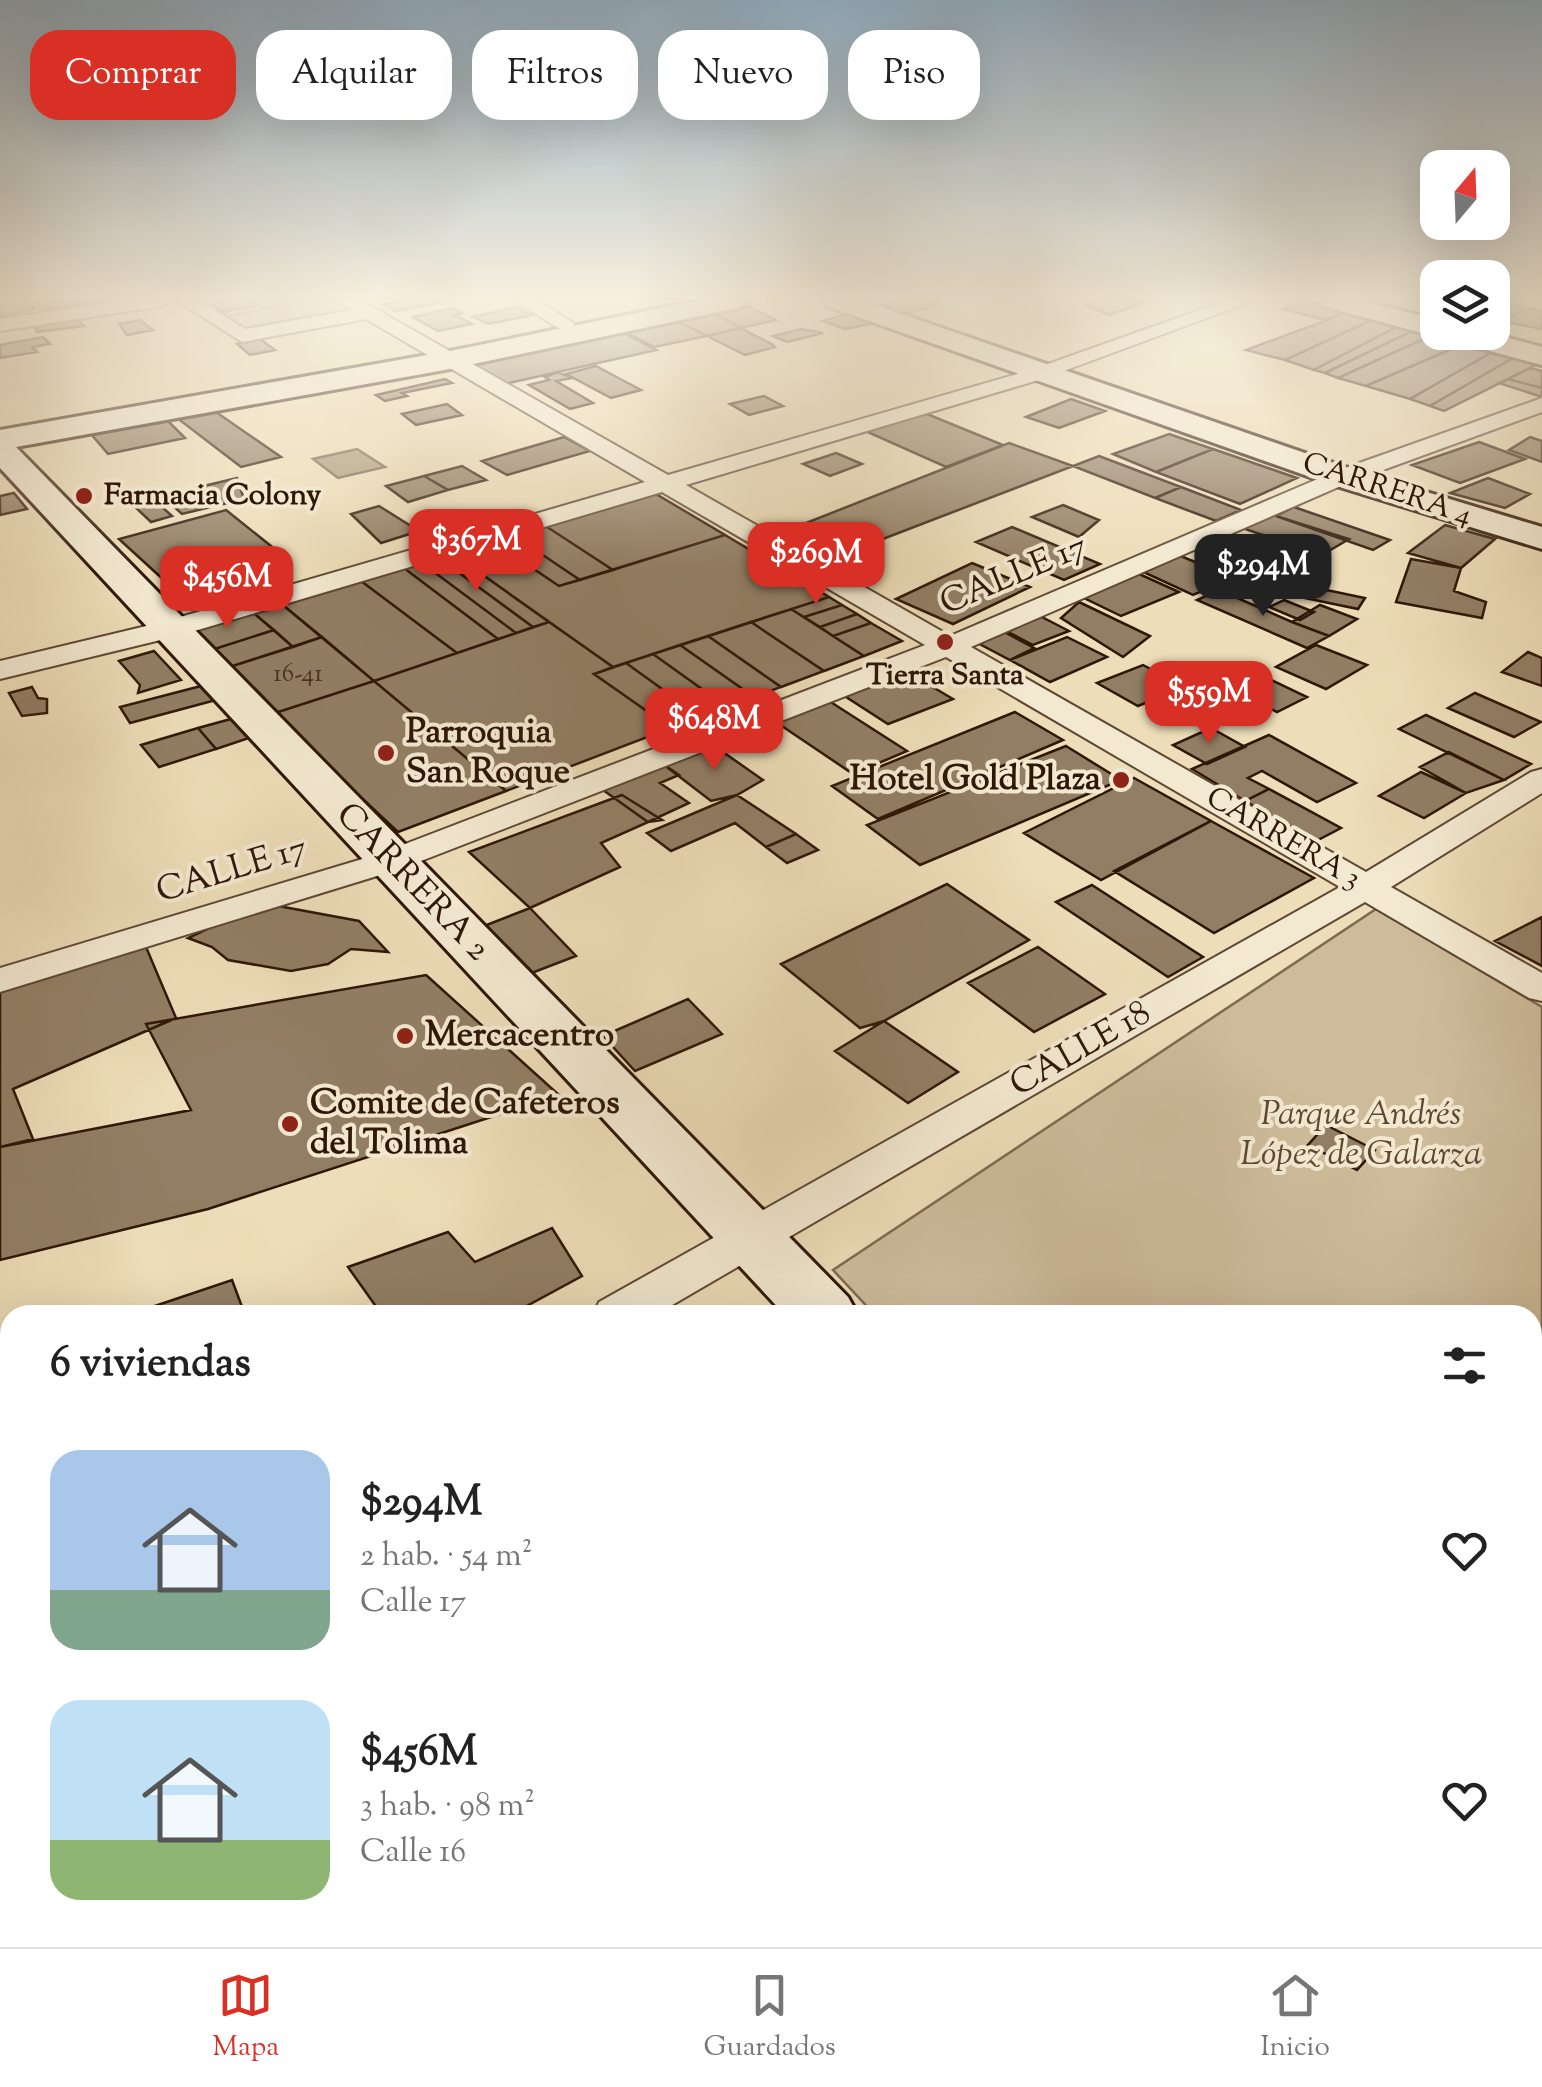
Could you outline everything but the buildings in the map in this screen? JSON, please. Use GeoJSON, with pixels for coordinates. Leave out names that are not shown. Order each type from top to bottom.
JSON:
{"type":"FeatureCollection","features":[{"type":"Feature","properties":{"kind":"street"},"geometry":{"type":"LineString","coordinates":[[0,422],[206,391]]}},
{"type":"Feature","properties":{"kind":"street"},"geometry":{"type":"LineString","coordinates":[[0,440],[256,391]]}},
{"type":"Feature","properties":{"kind":"street","name":"CARRERA 3"},"geometry":{"type":"LineString","coordinates":[[504,391],[1542,989]]}},
{"type":"Feature","properties":{"kind":"street"},"geometry":{"type":"LineString","coordinates":[[0,670],[170,629],[980,391]]}},
{"type":"Feature","properties":{"kind":"street","name":"CARRERA 4"},"geometry":{"type":"LineString","coordinates":[[1087,391],[1342,478],[1542,538]]}},
{"type":"Feature","properties":{"kind":"street","name":"CALLE 17"},"geometry":{"type":"LineString","coordinates":[[0,980],[391,862],[945,646],[1342,478],[1542,406]]}},
{"type":"Feature","properties":{"kind":"street","name":"CARRERA 2"},"geometry":{"type":"LineString","coordinates":[[0,449],[815,1305]]}},
{"type":"Feature","properties":{"kind":"street","name":"CALLE 18"},"geometry":{"type":"LineString","coordinates":[[634,1305],[1366,886],[1542,780]]}},
{"type":"Feature","properties":{"kind":"green space","name":"Parque Andrés López de Galarza"},"geometry":{"type":"Polygon","coordinates":[[[1376,909],[1542,1007],[1542,1305],[866,1305],[833,1270],[1376,909]]]}},
{"type":"Feature","properties":{"kind":"shaded area"},"geometry":{"type":"Polygon","coordinates":[[[357,449],[385,467],[338,478],[313,459],[357,449]]]}},
{"type":"Feature","properties":{"kind":"place","name":"Farmacia Colony"},"geometry":{"type":"Point","coordinates":[84,496]}},
{"type":"Feature","properties":{"kind":"place","name":"Tierra Santa"},"geometry":{"type":"Point","coordinates":[945,642]}},
{"type":"Feature","properties":{"kind":"place","name":"Parroquia San Roque"},"geometry":{"type":"Point","coordinates":[386,753]}},
{"type":"Feature","properties":{"kind":"place","name":"Hotel Gold Plaza"},"geometry":{"type":"Point","coordinates":[1121,780]}},
{"type":"Feature","properties":{"kind":"place","name":"Mercacentro"},"geometry":{"type":"Point","coordinates":[405,1036]}},
{"type":"Feature","properties":{"kind":"place","name":"Comite de Cafeteros del Tolima"},"geometry":{"type":"Point","coordinates":[290,1124]}}]}
